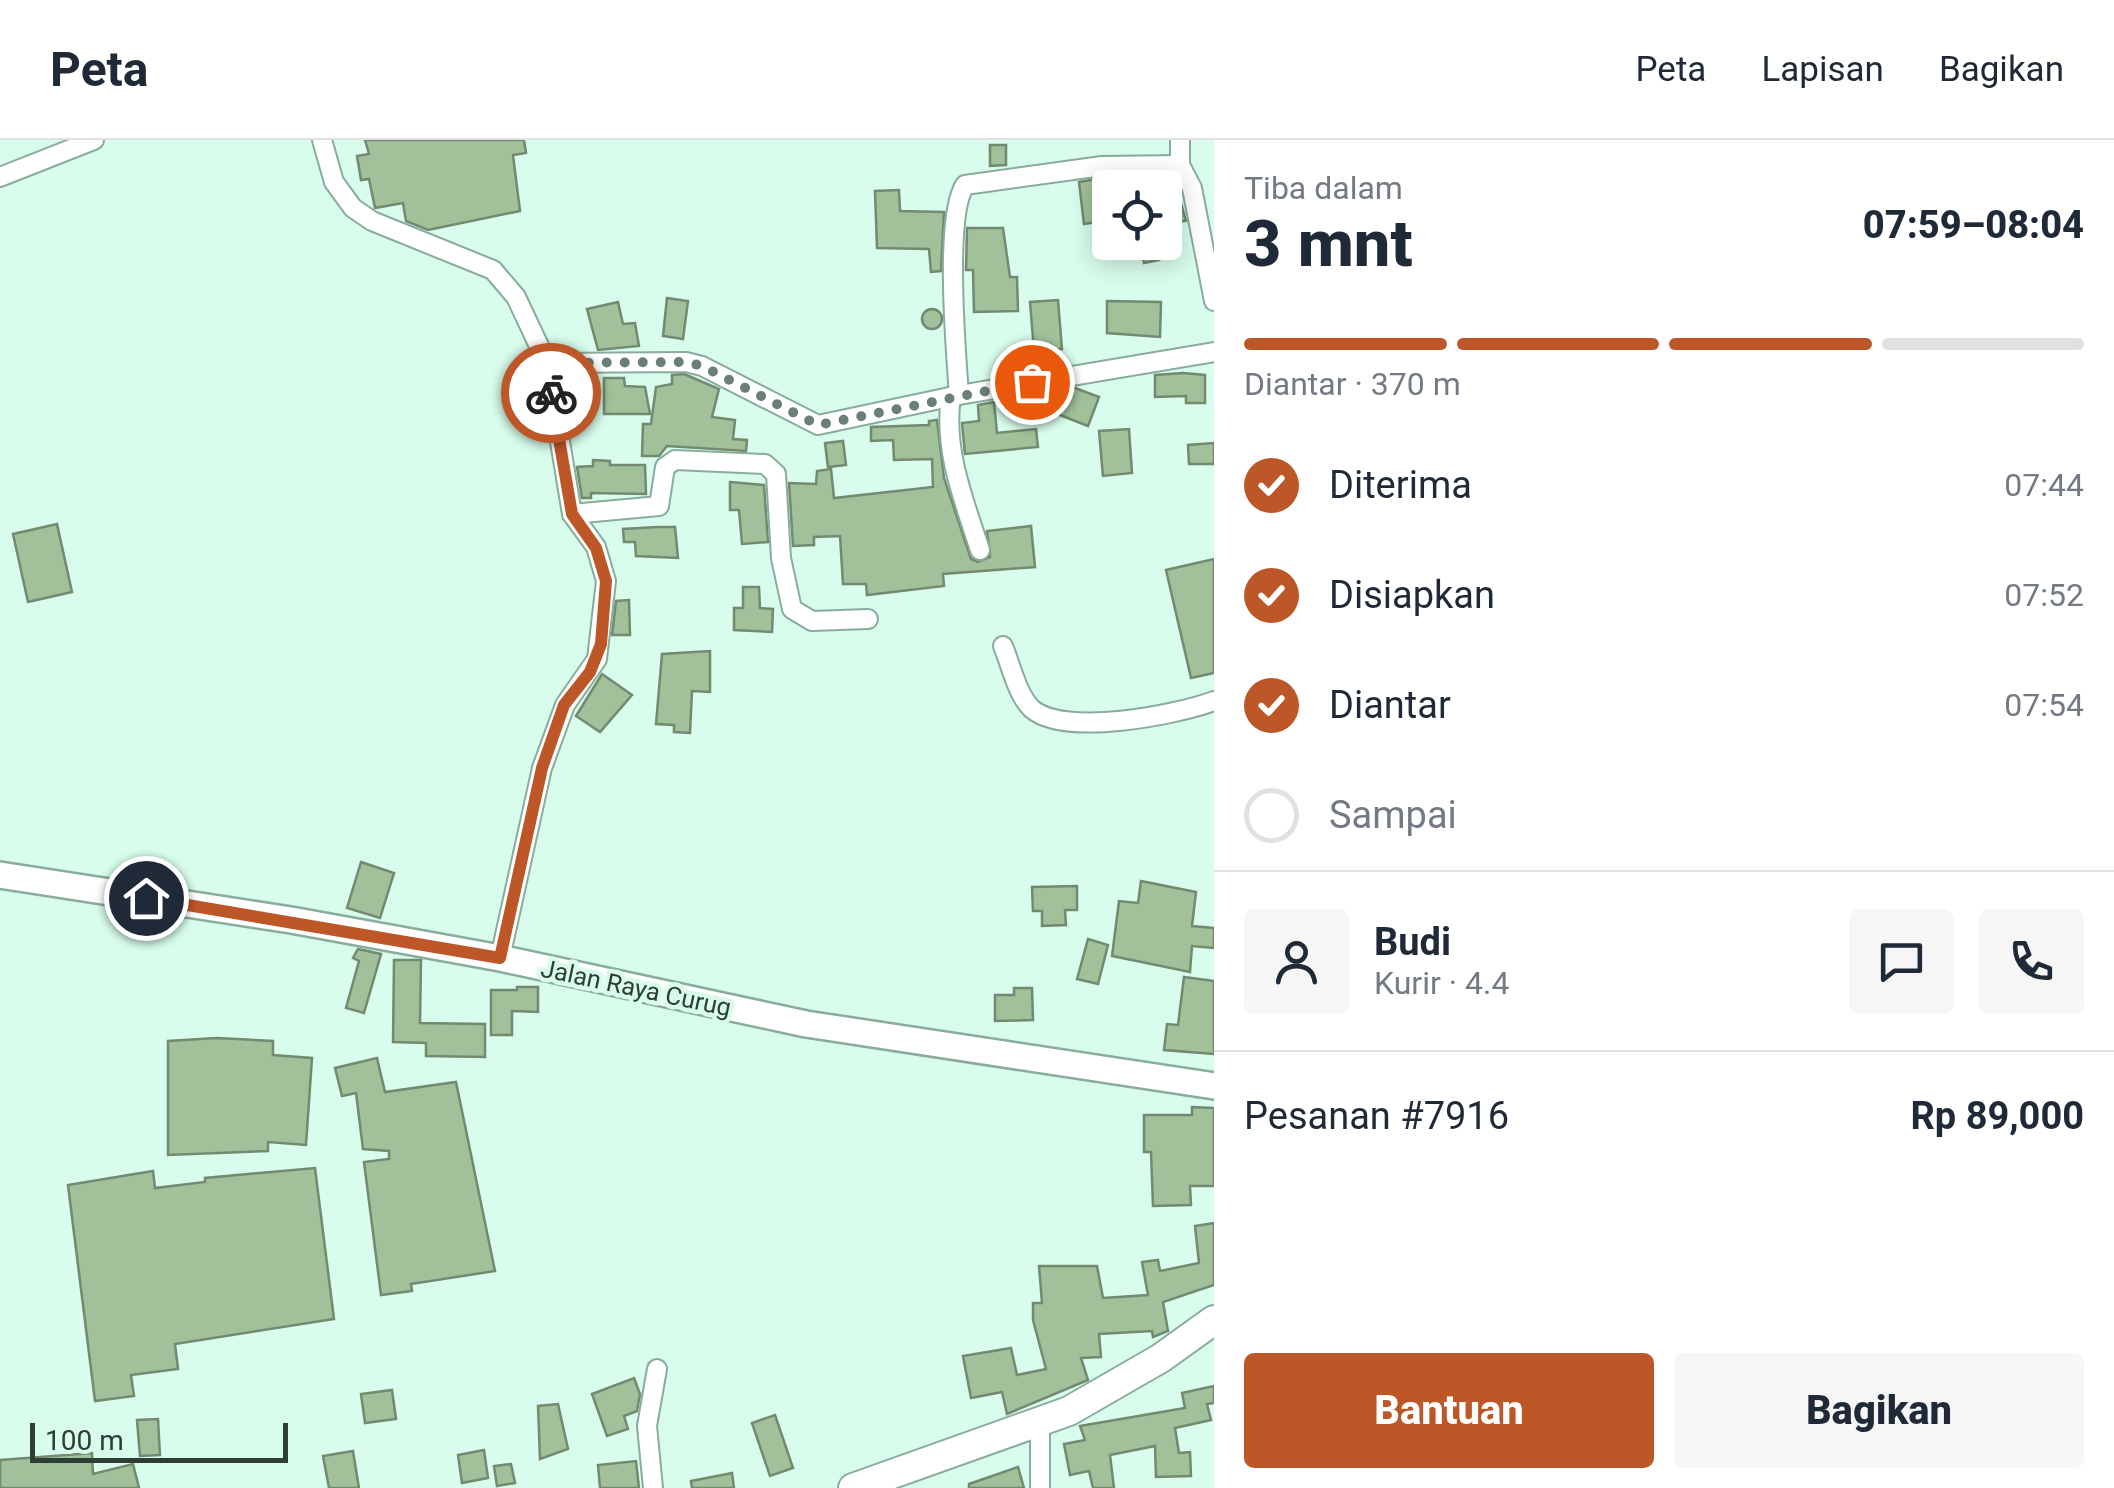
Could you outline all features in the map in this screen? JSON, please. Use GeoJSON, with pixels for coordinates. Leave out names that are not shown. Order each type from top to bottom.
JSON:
{"type":"FeatureCollection","features":[{"type":"Feature","properties":{"kind":"main road"},"geometry":{"type":"LineString","coordinates":[[853,1488],[1040,1425],[1162,1358],[1214,1320]]}},
{"type":"Feature","properties":{"kind":"street"},"geometry":{"type":"LineString","coordinates":[[0,176],[94,140]]}},
{"type":"Feature","properties":{"kind":"street"},"geometry":{"type":"LineString","coordinates":[[322,140],[334,182],[354,208],[372,222],[494,270],[516,297],[547,363],[572,514],[596,548],[606,581],[601,644],[590,672],[564,705],[542,768],[500,958]]}},
{"type":"Feature","properties":{"kind":"street"},"geometry":{"type":"LineString","coordinates":[[1180,140],[1180,165],[1192,188],[1214,302]]}},
{"type":"Feature","properties":{"kind":"street"},"geometry":{"type":"LineString","coordinates":[[980,550],[954,460],[954,276],[957,202],[965,184],[1102,166],[1180,165]]}},
{"type":"Feature","properties":{"kind":"street"},"geometry":{"type":"LineString","coordinates":[[547,363],[686,362],[702,366],[818,425],[955,396],[1214,352]]}},
{"type":"Feature","properties":{"kind":"street"},"geometry":{"type":"LineString","coordinates":[[572,514],[658,506],[664,467],[676,460],[765,464],[776,474],[781,558],[792,608],[812,620],[868,619]]}},
{"type":"Feature","properties":{"kind":"street"},"geometry":{"type":"LineString","coordinates":[[1003,646],[1026,702],[1049,719],[1144,717],[1214,701]]}},
{"type":"Feature","properties":{"kind":"street","name":"Jalan Raya Curug"},"geometry":{"type":"LineString","coordinates":[[0,875],[291,920],[500,958],[806,1024],[1214,1086]]}},
{"type":"Feature","properties":{"kind":"street"},"geometry":{"type":"LineString","coordinates":[[653,1488],[648,1426],[657,1369]]}},
{"type":"Feature","properties":{"kind":"street"},"geometry":{"type":"LineString","coordinates":[[1040,1425],[1040,1488]]}},
{"type":"Feature","properties":{"kind":"building"},"geometry":{"type":"Polygon","coordinates":[[[365,140],[524,140],[526,153],[513,155],[520,211],[428,230],[406,221],[403,203],[375,208],[369,179],[361,180],[357,156],[369,154],[365,140]]]}},
{"type":"Feature","properties":{"kind":"building"},"geometry":{"type":"Polygon","coordinates":[[[990,145],[1006,145],[1006,165],[990,166],[990,145]]]}},
{"type":"Feature","properties":{"kind":"building"},"geometry":{"type":"Polygon","coordinates":[[[1092,180],[1092,223],[1084,224],[1079,182],[1092,180]]]}},
{"type":"Feature","properties":{"kind":"building"},"geometry":{"type":"Polygon","coordinates":[[[899,190],[900,211],[944,212],[941,271],[931,272],[929,249],[877,248],[875,191],[899,190]]]}},
{"type":"Feature","properties":{"kind":"building"},"geometry":{"type":"Polygon","coordinates":[[[967,228],[1003,228],[1010,277],[1017,277],[1018,311],[974,312],[973,270],[966,270],[967,228]]]}},
{"type":"Feature","properties":{"kind":"building"},"geometry":{"type":"Polygon","coordinates":[[[667,298],[688,301],[683,339],[663,336],[667,298]]]}},
{"type":"Feature","properties":{"kind":"building"},"geometry":{"type":"Polygon","coordinates":[[[1058,300],[1062,349],[1034,351],[1030,302],[1058,300]]]}},
{"type":"Feature","properties":{"kind":"building"},"geometry":{"type":"Polygon","coordinates":[[[1107,301],[1161,302],[1160,337],[1107,333],[1107,301]]]}},
{"type":"Feature","properties":{"kind":"building"},"geometry":{"type":"Polygon","coordinates":[[[618,302],[623,324],[635,323],[639,346],[598,350],[587,309],[618,302]]]}},
{"type":"Feature","properties":{"kind":"building"},"geometry":{"type":"Polygon","coordinates":[[[932,309],[942,319],[932,329],[922,319],[932,309]]]}},
{"type":"Feature","properties":{"kind":"building"},"geometry":{"type":"Polygon","coordinates":[[[684,374],[719,389],[712,417],[735,420],[733,439],[747,440],[746,451],[667,446],[659,456],[642,456],[643,424],[651,424],[656,387],[672,384],[672,375],[684,374]]]}},
{"type":"Feature","properties":{"kind":"building"},"geometry":{"type":"Polygon","coordinates":[[[1155,375],[1205,375],[1205,403],[1186,403],[1186,396],[1155,397],[1155,375]]]}},
{"type":"Feature","properties":{"kind":"building"},"geometry":{"type":"Polygon","coordinates":[[[604,378],[624,378],[625,386],[645,387],[650,414],[604,414],[604,378]]]}},
{"type":"Feature","properties":{"kind":"building"},"geometry":{"type":"Polygon","coordinates":[[[1070,389],[1099,397],[1088,426],[1060,415],[1070,389]]]}},
{"type":"Feature","properties":{"kind":"building"},"geometry":{"type":"Polygon","coordinates":[[[994,402],[997,433],[1036,429],[1038,447],[965,454],[962,423],[979,421],[978,405],[994,402]]]}},
{"type":"Feature","properties":{"kind":"building"},"geometry":{"type":"Polygon","coordinates":[[[937,420],[944,478],[971,559],[978,562],[990,557],[987,531],[1031,526],[1035,567],[943,574],[944,586],[867,595],[866,584],[843,584],[840,536],[814,537],[814,545],[793,546],[789,483],[816,484],[817,471],[831,469],[834,498],[933,487],[932,459],[894,460],[893,440],[871,441],[871,427],[929,425],[929,421],[937,420]]]}},
{"type":"Feature","properties":{"kind":"building"},"geometry":{"type":"Polygon","coordinates":[[[1129,429],[1132,473],[1103,476],[1099,431],[1129,429]]]}},
{"type":"Feature","properties":{"kind":"building"},"geometry":{"type":"Polygon","coordinates":[[[843,441],[846,465],[828,467],[825,443],[843,441]]]}},
{"type":"Feature","properties":{"kind":"building"},"geometry":{"type":"Polygon","coordinates":[[[1214,443],[1214,464],[1189,464],[1188,445],[1214,443]]]}},
{"type":"Feature","properties":{"kind":"building"},"geometry":{"type":"Polygon","coordinates":[[[593,460],[610,461],[610,465],[645,465],[646,494],[591,493],[591,498],[582,498],[577,467],[593,466],[593,460]]]}},
{"type":"Feature","properties":{"kind":"building"},"geometry":{"type":"Polygon","coordinates":[[[730,482],[764,485],[768,542],[742,544],[739,510],[730,510],[730,482]]]}},
{"type":"Feature","properties":{"kind":"building"},"geometry":{"type":"Polygon","coordinates":[[[57,524],[72,592],[28,602],[13,534],[57,524]]]}},
{"type":"Feature","properties":{"kind":"building"},"geometry":{"type":"Polygon","coordinates":[[[675,527],[678,558],[636,556],[635,542],[624,542],[623,529],[675,527]]]}},
{"type":"Feature","properties":{"kind":"building"},"geometry":{"type":"Polygon","coordinates":[[[1214,559],[1214,673],[1191,678],[1166,570],[1214,559]]]}},
{"type":"Feature","properties":{"kind":"building"},"geometry":{"type":"Polygon","coordinates":[[[743,587],[759,587],[760,608],[773,609],[772,632],[734,630],[734,608],[743,608],[743,587]]]}},
{"type":"Feature","properties":{"kind":"building"},"geometry":{"type":"Polygon","coordinates":[[[629,600],[630,635],[612,635],[616,601],[629,600]]]}},
{"type":"Feature","properties":{"kind":"building"},"geometry":{"type":"Polygon","coordinates":[[[710,651],[710,692],[692,691],[690,733],[674,732],[674,725],[656,724],[662,654],[710,651]]]}},
{"type":"Feature","properties":{"kind":"building"},"geometry":{"type":"Polygon","coordinates":[[[602,674],[632,695],[600,732],[576,716],[602,674]]]}},
{"type":"Feature","properties":{"kind":"building"},"geometry":{"type":"Polygon","coordinates":[[[361,862],[394,873],[380,918],[347,908],[361,862]]]}},
{"type":"Feature","properties":{"kind":"building"},"geometry":{"type":"Polygon","coordinates":[[[1141,881],[1196,892],[1192,926],[1214,928],[1214,948],[1192,946],[1190,972],[1112,956],[1119,901],[1138,903],[1141,881]]]}},
{"type":"Feature","properties":{"kind":"building"},"geometry":{"type":"Polygon","coordinates":[[[1077,886],[1077,910],[1065,910],[1066,925],[1042,926],[1042,911],[1033,911],[1032,887],[1077,886]]]}},
{"type":"Feature","properties":{"kind":"building"},"geometry":{"type":"Polygon","coordinates":[[[1088,939],[1108,945],[1098,984],[1077,979],[1088,939]]]}},
{"type":"Feature","properties":{"kind":"building"},"geometry":{"type":"Polygon","coordinates":[[[358,949],[381,954],[364,1013],[346,1008],[359,961],[353,958],[358,949]]]}},
{"type":"Feature","properties":{"kind":"building"},"geometry":{"type":"Polygon","coordinates":[[[394,960],[421,960],[420,1023],[485,1024],[485,1057],[426,1056],[426,1043],[393,1042],[394,960]]]}},
{"type":"Feature","properties":{"kind":"building"},"geometry":{"type":"Polygon","coordinates":[[[1184,977],[1214,981],[1214,1054],[1164,1050],[1167,1024],[1178,1025],[1184,977]]]}},
{"type":"Feature","properties":{"kind":"building"},"geometry":{"type":"Polygon","coordinates":[[[538,987],[538,1012],[512,1011],[512,1035],[491,1035],[491,990],[538,987]]]}},
{"type":"Feature","properties":{"kind":"building"},"geometry":{"type":"Polygon","coordinates":[[[1014,988],[1032,988],[1033,1020],[995,1021],[995,995],[1014,995],[1014,988]]]}},
{"type":"Feature","properties":{"kind":"building"},"geometry":{"type":"Polygon","coordinates":[[[168,1041],[273,1041],[273,1055],[312,1058],[306,1145],[268,1142],[268,1151],[168,1155],[168,1041]]]}},
{"type":"Feature","properties":{"kind":"building"},"geometry":{"type":"Polygon","coordinates":[[[377,1058],[385,1092],[456,1082],[495,1271],[411,1284],[412,1291],[381,1295],[364,1162],[389,1159],[389,1151],[363,1149],[356,1093],[342,1096],[335,1068],[377,1058]]]}},
{"type":"Feature","properties":{"kind":"building"},"geometry":{"type":"Polygon","coordinates":[[[1192,1107],[1214,1108],[1214,1186],[1190,1186],[1191,1205],[1153,1206],[1151,1152],[1144,1152],[1144,1115],[1192,1115],[1192,1107]]]}},
{"type":"Feature","properties":{"kind":"building"},"geometry":{"type":"Polygon","coordinates":[[[315,1168],[334,1319],[175,1344],[178,1369],[131,1375],[134,1396],[95,1401],[68,1185],[153,1171],[155,1188],[205,1182],[205,1178],[315,1168]]]}},
{"type":"Feature","properties":{"kind":"building"},"geometry":{"type":"Polygon","coordinates":[[[1214,1223],[1214,1285],[1163,1302],[1168,1331],[1153,1337],[1152,1331],[1099,1334],[1101,1357],[1081,1358],[1088,1380],[1007,1414],[1002,1392],[971,1398],[963,1356],[1011,1348],[1017,1375],[1046,1369],[1033,1320],[1033,1303],[1042,1303],[1039,1266],[1097,1266],[1103,1298],[1148,1295],[1142,1262],[1158,1260],[1160,1271],[1199,1263],[1195,1226],[1214,1223]]]}},
{"type":"Feature","properties":{"kind":"building"},"geometry":{"type":"Polygon","coordinates":[[[634,1378],[640,1394],[637,1411],[624,1416],[628,1429],[607,1436],[592,1394],[634,1378]]]}},
{"type":"Feature","properties":{"kind":"building"},"geometry":{"type":"Polygon","coordinates":[[[1214,1386],[1214,1403],[1207,1404],[1211,1420],[1175,1428],[1179,1453],[1190,1452],[1191,1476],[1156,1477],[1155,1446],[1110,1455],[1114,1488],[1093,1488],[1089,1471],[1070,1475],[1064,1444],[1085,1440],[1080,1426],[1185,1408],[1182,1393],[1214,1386]]]}},
{"type":"Feature","properties":{"kind":"building"},"geometry":{"type":"Polygon","coordinates":[[[392,1390],[396,1419],[365,1423],[361,1394],[392,1390]]]}},
{"type":"Feature","properties":{"kind":"building"},"geometry":{"type":"Polygon","coordinates":[[[558,1404],[568,1449],[540,1459],[538,1406],[558,1404]]]}},
{"type":"Feature","properties":{"kind":"building"},"geometry":{"type":"Polygon","coordinates":[[[775,1415],[793,1468],[770,1476],[752,1423],[775,1415]]]}},
{"type":"Feature","properties":{"kind":"building"},"geometry":{"type":"Polygon","coordinates":[[[158,1419],[160,1455],[140,1456],[137,1420],[158,1419]]]}},
{"type":"Feature","properties":{"kind":"building"},"geometry":{"type":"Polygon","coordinates":[[[484,1450],[488,1478],[462,1483],[458,1455],[484,1450]]]}},
{"type":"Feature","properties":{"kind":"building"},"geometry":{"type":"Polygon","coordinates":[[[353,1451],[359,1488],[329,1488],[323,1456],[353,1451]]]}},
{"type":"Feature","properties":{"kind":"building"},"geometry":{"type":"Polygon","coordinates":[[[92,1453],[93,1474],[133,1464],[139,1488],[0,1488],[0,1460],[92,1453]]]}},
{"type":"Feature","properties":{"kind":"building"},"geometry":{"type":"Polygon","coordinates":[[[636,1461],[639,1488],[600,1488],[598,1465],[636,1461]]]}},
{"type":"Feature","properties":{"kind":"building"},"geometry":{"type":"Polygon","coordinates":[[[511,1464],[515,1483],[497,1486],[494,1466],[511,1464]]]}},
{"type":"Feature","properties":{"kind":"building"},"geometry":{"type":"Polygon","coordinates":[[[1018,1467],[1024,1488],[969,1488],[969,1484],[1018,1467]]]}},
{"type":"Feature","properties":{"kind":"building"},"geometry":{"type":"Polygon","coordinates":[[[732,1473],[734,1488],[692,1488],[691,1481],[732,1473]]]}},
{"type":"Feature","properties":{"kind":"way so far"},"geometry":{"type":"LineString","coordinates":[[551,393],[547,363],[686,362],[744,387],[804,422],[818,425],[839,424],[959,394],[1032,382]]}},
{"type":"Feature","properties":{"kind":"route"},"geometry":{"type":"LineString","coordinates":[[146,898],[500,958],[542,768],[564,705],[590,672],[601,644],[606,581],[596,548],[572,514],[551,393]]}}]}
